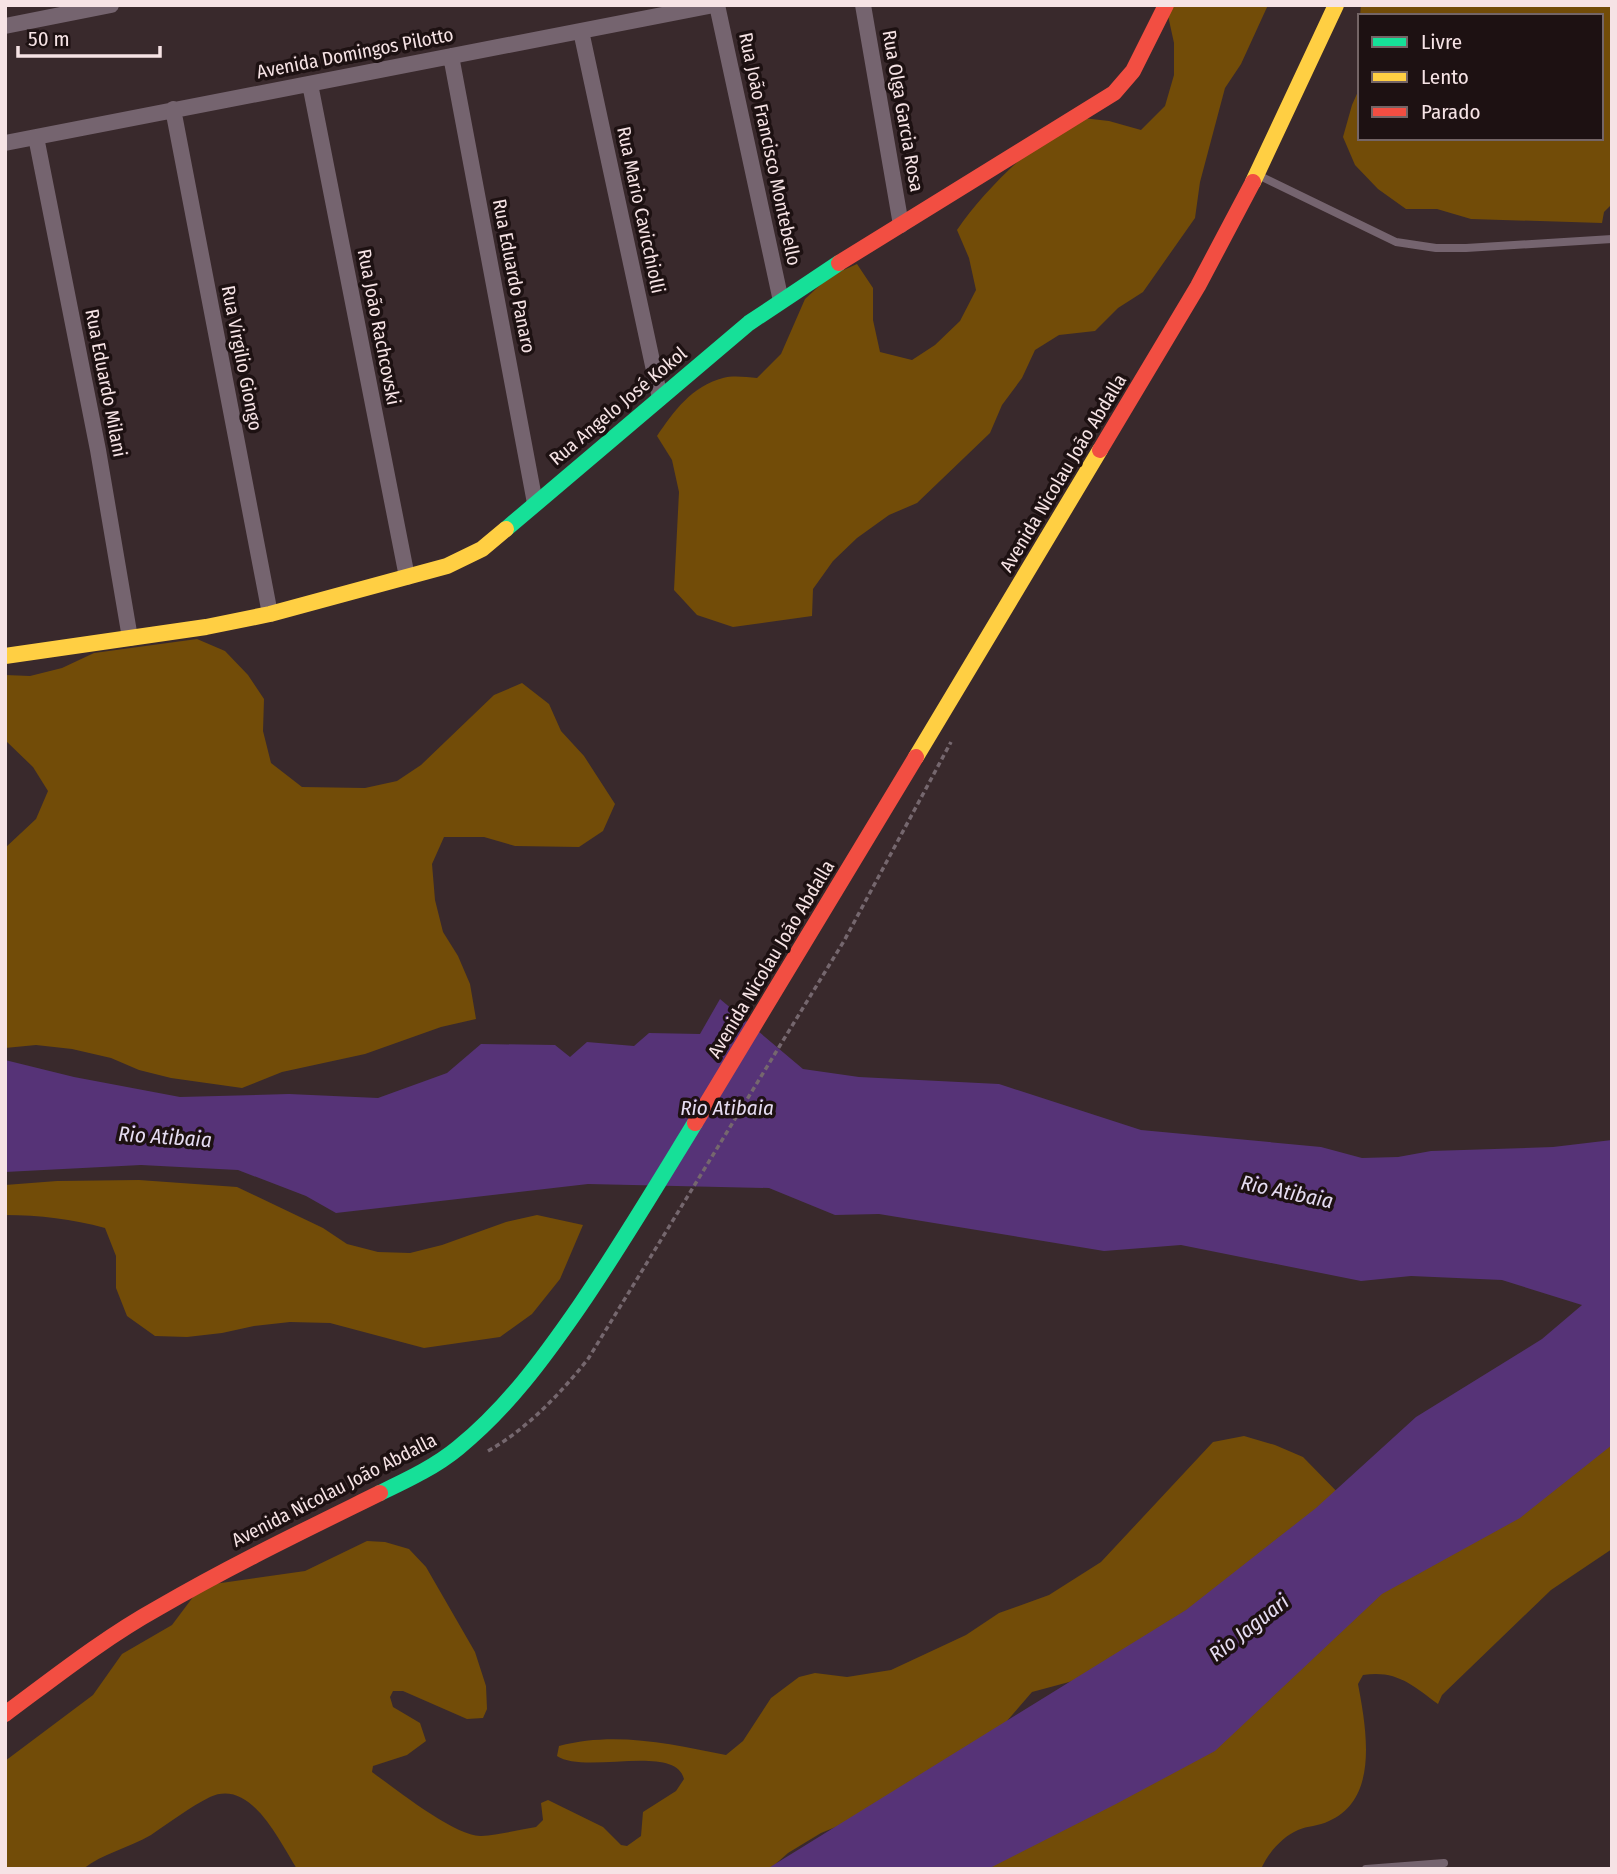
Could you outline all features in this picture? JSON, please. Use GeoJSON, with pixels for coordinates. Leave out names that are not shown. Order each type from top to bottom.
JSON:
{"type":"FeatureCollection","features":[{"type":"Feature","properties":{"kind":"main road","name":"Rua Angelo José Kokol"},"geometry":{"type":"LineString","coordinates":[[5,656],[270,614],[447,566],[482,549],[749,323],[1114,93],[1133,71],[1166,5]]}},
{"type":"Feature","properties":{"kind":"main road","name":"Avenida Nicolau João Abdalla"},"geometry":{"type":"LineString","coordinates":[[5,1714],[77,1661],[155,1609],[225,1570],[421,1473],[457,1450],[514,1395],[537,1368],[612,1259],[1198,286],[1257,175],[1336,5]]}},
{"type":"Feature","properties":{"kind":"street"},"geometry":{"type":"LineString","coordinates":[[5,26],[111,5]]}},
{"type":"Feature","properties":{"kind":"street","name":"Avenida Domingos Pilotto"},"geometry":{"type":"LineString","coordinates":[[5,143],[715,5]]}},
{"type":"Feature","properties":{"kind":"street","name":"Rua João Francisco Montebello"},"geometry":{"type":"LineString","coordinates":[[715,5],[781,302]]}},
{"type":"Feature","properties":{"kind":"street","name":"Rua Olga Garcia Rosa"},"geometry":{"type":"LineString","coordinates":[[863,5],[901,225]]}},
{"type":"Feature","properties":{"kind":"street","name":"Rua Mario Cavicchiolli"},"geometry":{"type":"LineString","coordinates":[[581,32],[660,398]]}},
{"type":"Feature","properties":{"kind":"street","name":"Rua Eduardo Panaro"},"geometry":{"type":"LineString","coordinates":[[451,56],[535,503]]}},
{"type":"Feature","properties":{"kind":"street","name":"Rua João Rachcovski"},"geometry":{"type":"LineString","coordinates":[[310,84],[407,577]]}},
{"type":"Feature","properties":{"kind":"street","name":"Rua Virgilio Giongo"},"geometry":{"type":"LineString","coordinates":[[173,109],[270,614]]}},
{"type":"Feature","properties":{"kind":"street","name":"Rua Eduardo Milani"},"geometry":{"type":"LineString","coordinates":[[36,136],[99,450],[130,638]]}},
{"type":"Feature","properties":{"kind":"lane"},"geometry":{"type":"LineString","coordinates":[[1257,175],[1396,242],[1436,248],[1466,248],[1612,239]]}},
{"type":"Feature","properties":{"kind":"lane"},"geometry":{"type":"LineString","coordinates":[[1366,1869],[1444,1863]]}},
{"type":"Feature","properties":{"kind":"path"},"geometry":{"type":"LineString","coordinates":[[640,1276],[844,941]]}},
{"type":"Feature","properties":{"kind":"shaded area"},"geometry":{"type":"Polygon","coordinates":[[[1168,5],[1268,5],[1241,64],[1225,88],[1200,182],[1195,218],[1143,292],[1118,308],[1095,331],[1059,335],[1035,350],[1022,378],[1002,405],[990,433],[917,503],[889,515],[857,538],[833,561],[813,589],[812,616],[733,627],[697,615],[674,590],[679,492],[672,460],[657,436],[670,418],[693,393],[712,382],[740,376],[757,378],[781,354],[805,299],[830,276],[857,264],[873,288],[873,320],[880,352],[912,360],[935,345],[960,321],[976,290],[969,258],[957,230],[996,183],[1026,154],[1074,117],[1109,121],[1141,130],[1165,106],[1174,75],[1174,43],[1168,5]]]}},
{"type":"Feature","properties":{"kind":"shaded area"},"geometry":{"type":"Polygon","coordinates":[[[1361,5],[1612,5],[1612,204],[1604,212],[1602,223],[1471,219],[1437,209],[1406,209],[1378,189],[1355,165],[1343,137],[1358,92],[1358,140],[1603,140],[1603,14],[1360,14],[1361,5]]]}},
{"type":"Feature","properties":{"kind":"shaded area"},"geometry":{"type":"Polygon","coordinates":[[[197,639],[225,651],[248,675],[264,699],[263,731],[271,763],[302,787],[365,788],[397,781],[421,765],[494,695],[522,683],[549,704],[561,731],[584,756],[615,804],[603,831],[579,847],[515,846],[484,837],[444,837],[432,864],[435,900],[443,932],[458,956],[470,984],[476,1019],[441,1027],[365,1054],[282,1072],[242,1088],[171,1078],[139,1070],[111,1058],[72,1049],[36,1045],[5,1048],[5,848],[36,819],[48,791],[33,767],[5,740],[5,675],[30,676],[62,668],[94,653],[197,639]]]}},
{"type":"Feature","properties":{"kind":"shaded area"},"geometry":{"type":"Polygon","coordinates":[[[139,1180],[237,1187],[323,1228],[347,1244],[378,1252],[410,1253],[442,1245],[506,1222],[537,1215],[583,1225],[560,1279],[532,1314],[500,1337],[424,1348],[330,1323],[290,1322],[187,1337],[155,1336],[127,1316],[116,1288],[116,1256],[105,1228],[56,1218],[5,1215],[5,1185],[139,1180]]]}},
{"type":"Feature","properties":{"kind":"shaded area"},"geometry":{"type":"Polygon","coordinates":[[[1612,1400],[1612,1549],[1551,1590],[1442,1695],[1438,1704],[1404,1680],[1385,1675],[1363,1675],[1358,1684],[1364,1720],[1366,1760],[1363,1779],[1356,1796],[1345,1811],[1329,1821],[1286,1837],[1267,1857],[1261,1869],[904,1869],[1612,1400]]]}},
{"type":"Feature","properties":{"kind":"shaded area"},"geometry":{"type":"Polygon","coordinates":[[[1244,1436],[1303,1457],[1348,1503],[1084,1678],[1032,1692],[993,1737],[889,1805],[821,1833],[788,1853],[770,1869],[297,1869],[262,1815],[238,1796],[225,1793],[210,1797],[151,1835],[83,1869],[5,1869],[5,1761],[93,1695],[122,1654],[172,1625],[196,1593],[207,1585],[305,1571],[367,1541],[385,1542],[409,1549],[426,1567],[475,1652],[486,1686],[487,1709],[483,1718],[467,1719],[403,1691],[393,1691],[390,1697],[393,1707],[420,1723],[426,1741],[407,1755],[373,1766],[372,1772],[425,1810],[470,1834],[481,1836],[536,1827],[543,1820],[541,1803],[548,1800],[603,1827],[621,1845],[627,1846],[641,1836],[643,1812],[676,1791],[684,1779],[677,1768],[647,1761],[570,1761],[557,1756],[559,1746],[622,1739],[664,1743],[726,1755],[743,1741],[771,1698],[799,1677],[815,1673],[847,1677],[891,1670],[966,1635],[999,1613],[1049,1595],[1101,1562],[1213,1442],[1244,1436]]]}},
{"type":"Feature","properties":{"kind":"water","name":"Rio Atibaia"},"geometry":{"type":"Polygon","coordinates":[[[720,999],[803,1069],[859,1077],[999,1084],[1141,1130],[1321,1147],[1362,1158],[1398,1157],[1431,1151],[1553,1147],[1612,1140],[1612,1445],[1520,1518],[1382,1594],[1215,1751],[988,1869],[767,1869],[1186,1610],[1316,1508],[1416,1417],[1542,1339],[1582,1305],[1502,1280],[1411,1276],[1361,1281],[1181,1245],[1104,1251],[879,1214],[835,1215],[769,1188],[588,1184],[336,1213],[306,1196],[238,1170],[141,1165],[5,1172],[5,1060],[74,1077],[180,1097],[289,1094],[378,1098],[447,1073],[481,1044],[555,1045],[570,1057],[587,1042],[634,1046],[649,1033],[700,1034],[720,999]]]}},
{"type":"Feature","properties":{"kind":"traffic: fast"},"geometry":{"type":"LineString","coordinates":[[506,529],[749,323],[839,263]]}},
{"type":"Feature","properties":{"kind":"traffic: fast"},"geometry":{"type":"LineString","coordinates":[[380,1493],[421,1473],[449,1455],[476,1433],[523,1382],[594,1284],[695,1123]]}},
{"type":"Feature","properties":{"kind":"traffic: slow"},"geometry":{"type":"LineString","coordinates":[[1253,182],[1336,5]]}},
{"type":"Feature","properties":{"kind":"traffic: slow"},"geometry":{"type":"LineString","coordinates":[[916,757],[1100,450]]}},
{"type":"Feature","properties":{"kind":"traffic: slow"},"geometry":{"type":"LineString","coordinates":[[5,656],[206,627],[270,614],[447,566],[482,549],[506,529]]}},
{"type":"Feature","properties":{"kind":"traffic: jam"},"geometry":{"type":"LineString","coordinates":[[839,263],[1114,93],[1133,71],[1166,5]]}},
{"type":"Feature","properties":{"kind":"traffic: jam"},"geometry":{"type":"LineString","coordinates":[[1100,450],[1198,286],[1253,182]]}},
{"type":"Feature","properties":{"kind":"traffic: jam"},"geometry":{"type":"LineString","coordinates":[[695,1123],[916,757]]}},
{"type":"Feature","properties":{"kind":"traffic: jam"},"geometry":{"type":"LineString","coordinates":[[5,1714],[80,1658],[138,1620],[240,1563],[380,1493]]}},
{"type":"Feature","properties":{"kind":"water label","name":"Rio Jaguari"},"geometry":{"type":"Point","coordinates":[1249,1628]}}]}
